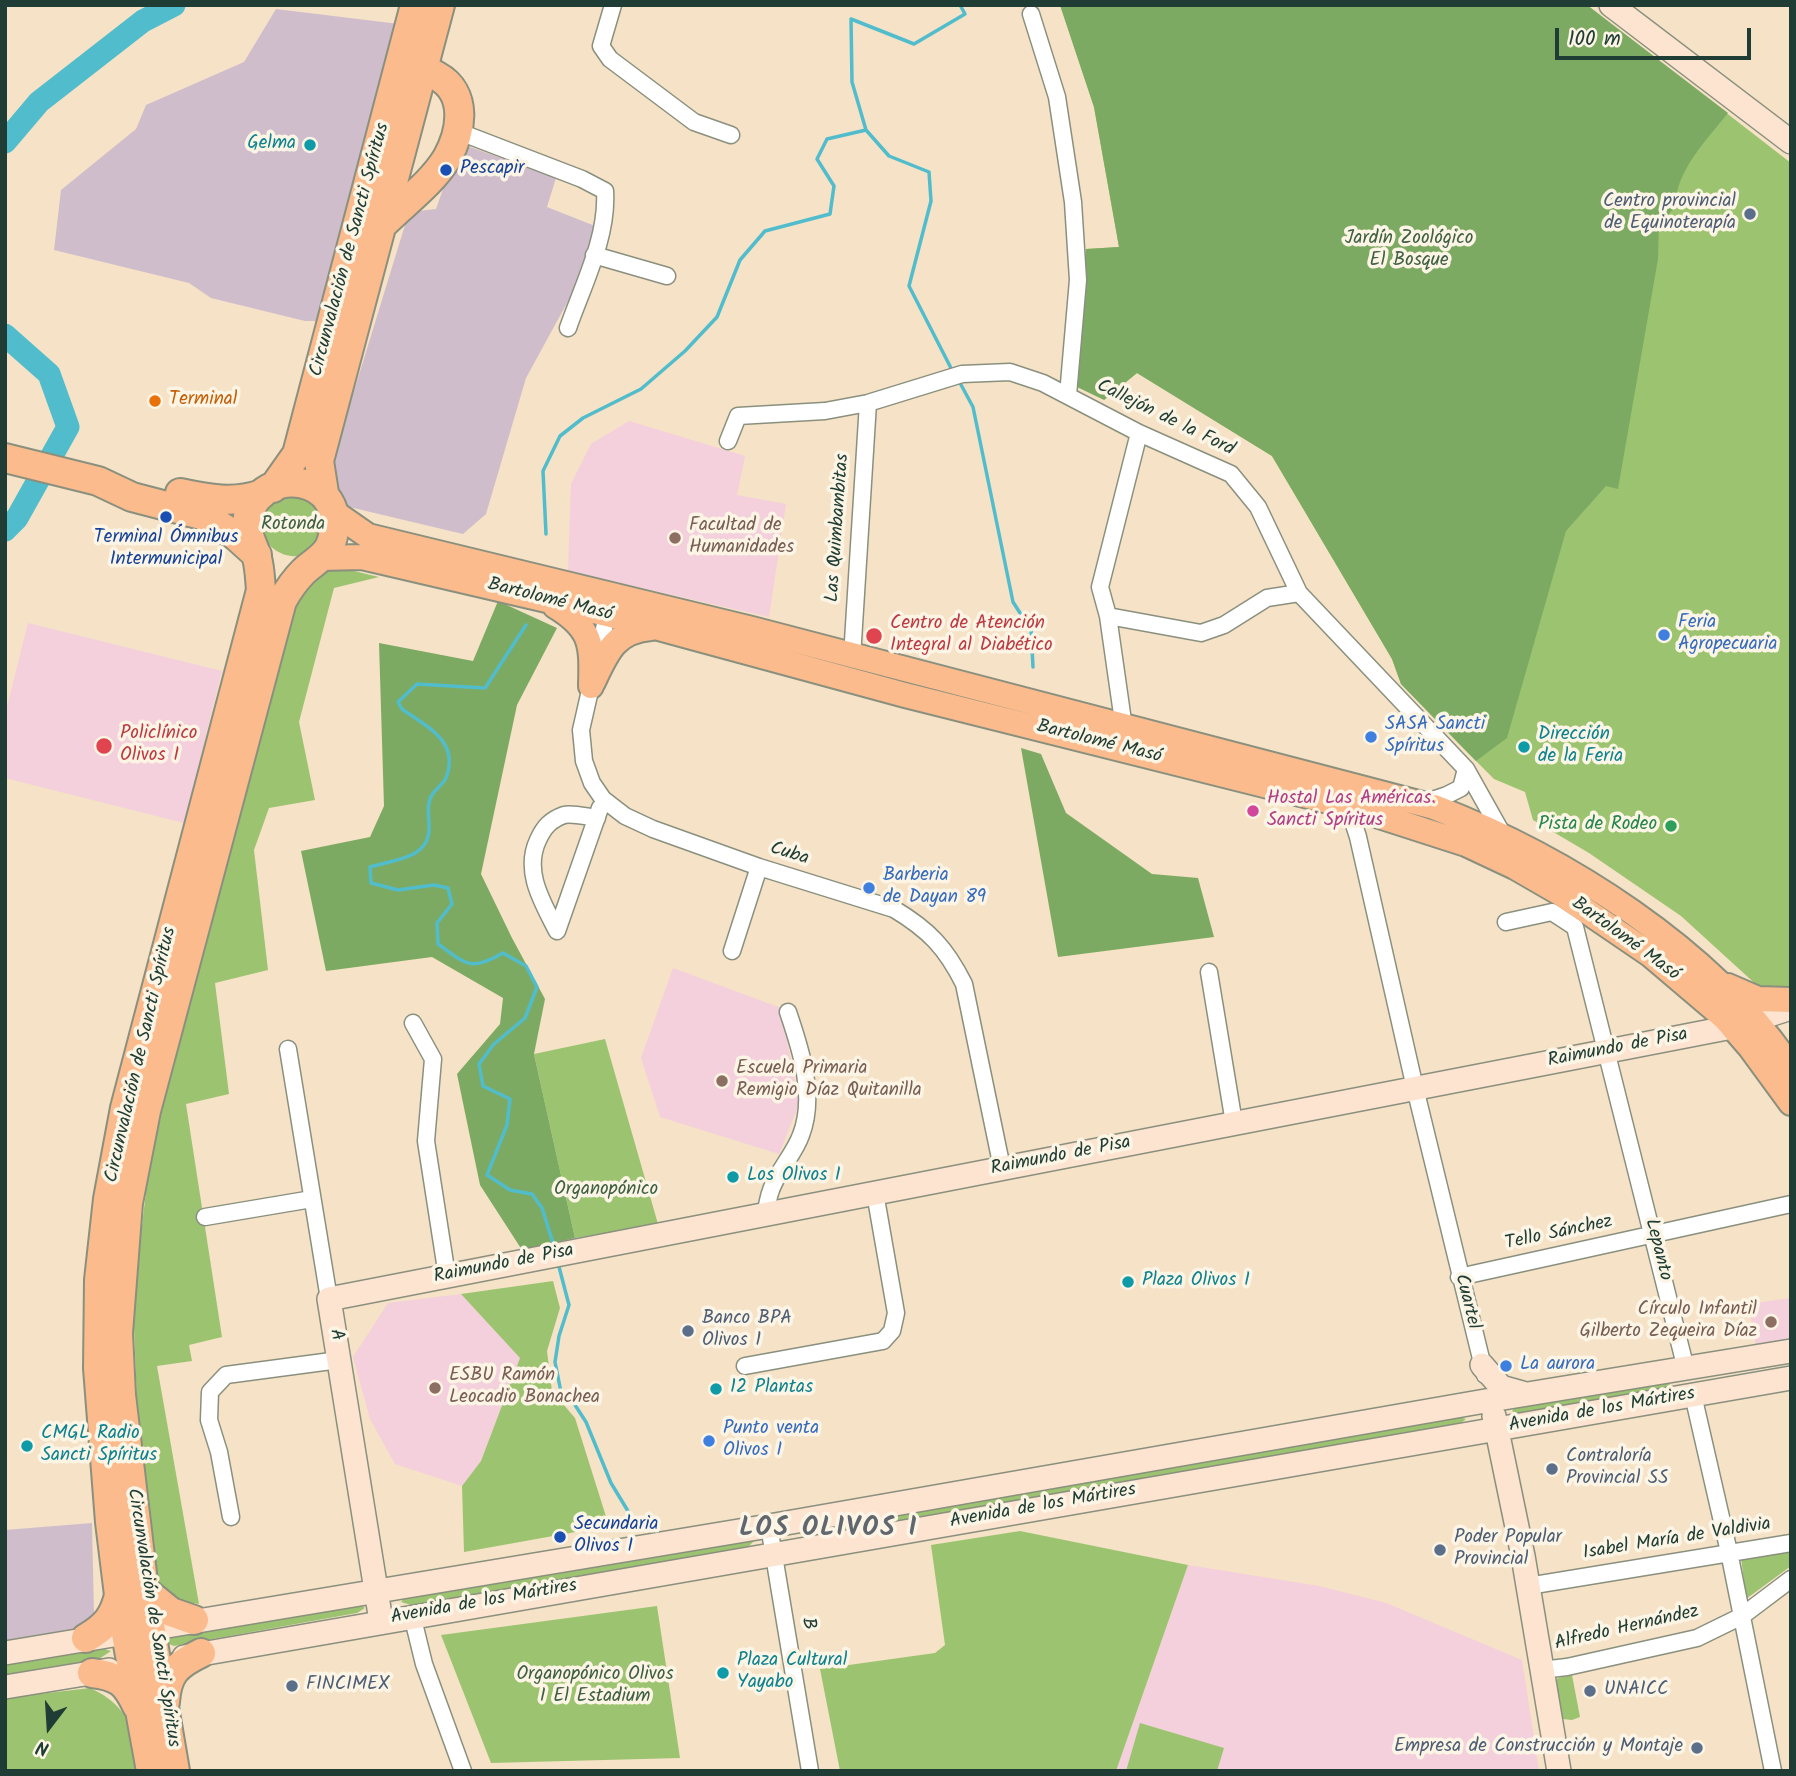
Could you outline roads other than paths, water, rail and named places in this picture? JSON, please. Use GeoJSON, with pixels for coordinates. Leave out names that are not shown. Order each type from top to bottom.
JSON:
{"type":"FeatureCollection","features":[{"type":"Feature","properties":{"kind":"highway","name":"Circunvalación de Sancti Spíritus"},"geometry":{"type":"LineString","coordinates":[[268,491],[297,454],[381,226],[411,67],[415,5]]}},
{"type":"Feature","properties":{"kind":"highway","name":"Circunvalación de Sancti Spíritus"},"geometry":{"type":"LineString","coordinates":[[329,503],[319,461],[340,335],[411,67],[440,5]]}},
{"type":"Feature","properties":{"kind":"highway"},"geometry":{"type":"LineString","coordinates":[[381,226],[429,180],[447,158],[461,110],[454,92],[439,76],[411,67]]}},
{"type":"Feature","properties":{"kind":"highway"},"geometry":{"type":"LineString","coordinates":[[5,458],[98,481],[132,497],[205,516],[236,536],[267,565],[289,572],[313,564],[329,549],[333,538],[329,503],[309,485],[293,482],[245,500],[211,500],[134,482],[98,481]]}},
{"type":"Feature","properties":{"kind":"highway"},"geometry":{"type":"LineString","coordinates":[[257,556],[248,531],[248,519],[253,504],[268,491]]}},
{"type":"Feature","properties":{"kind":"highway","name":"Circunvalación de Sancti Spíritus"},"geometry":{"type":"LineString","coordinates":[[132,1593],[110,1522],[98,1368],[99,1280],[108,1199],[137,1061],[261,590],[257,556]]}},
{"type":"Feature","properties":{"kind":"highway","name":"Circunvalación de Sancti Spíritus"},"geometry":{"type":"LineString","coordinates":[[175,1771],[153,1711],[132,1593],[118,1333],[128,1203],[146,1111],[282,601],[289,588],[313,564]]}},
{"type":"Feature","properties":{"kind":"highway"},"geometry":{"type":"LineString","coordinates":[[86,1638],[103,1628],[132,1593],[194,1620]]}},
{"type":"Feature","properties":{"kind":"highway"},"geometry":{"type":"LineString","coordinates":[[92,1673],[117,1679],[153,1711],[172,1673],[184,1661],[201,1653]]}},
{"type":"Feature","properties":{"kind":"highway","name":"Circunvalación de Sancti Spíritus"},"geometry":{"type":"LineString","coordinates":[[151,1771],[153,1711]]}},
{"type":"Feature","properties":{"kind":"main road"},"geometry":{"type":"LineString","coordinates":[[1611,5],[1791,142]]}},
{"type":"Feature","properties":{"kind":"main road","name":"Bartolomé Masó"},"geometry":{"type":"LineString","coordinates":[[329,503],[368,536],[609,605],[852,657],[1124,728],[1383,805],[1515,867],[1560,893],[1651,955],[1714,1008],[1776,1045],[1791,1068]]}},
{"type":"Feature","properties":{"kind":"main road","name":"Bartolomé Masó"},"geometry":{"type":"LineString","coordinates":[[313,564],[362,557],[535,597],[609,605],[656,628],[905,695],[1348,806],[1421,803],[1503,835],[1602,891],[1662,935],[1716,981],[1742,1023],[1750,1047],[1791,1103]]}},
{"type":"Feature","properties":{"kind":"main road"},"geometry":{"type":"LineString","coordinates":[[535,597],[576,620],[588,636],[592,660],[591,686]]}},
{"type":"Feature","properties":{"kind":"main road"},"geometry":{"type":"LineString","coordinates":[[591,686],[612,646],[623,635],[638,629],[656,628]]}},
{"type":"Feature","properties":{"kind":"main road"},"geometry":{"type":"LineString","coordinates":[[1716,981],[1758,999],[1777,1002],[1791,1000]]}},
{"type":"Feature","properties":{"kind":"main road","name":"Raimundo de Pisa"},"geometry":{"type":"LineString","coordinates":[[329,1299],[1608,1051],[1742,1023],[1791,1008]]}},
{"type":"Feature","properties":{"kind":"main road"},"geometry":{"type":"LineString","coordinates":[[1791,1039],[1791,1057]]}},
{"type":"Feature","properties":{"kind":"main road","name":"A"},"geometry":{"type":"LineString","coordinates":[[329,1299],[381,1621]]}},
{"type":"Feature","properties":{"kind":"main road","name":"Avenida de los Mártires"},"geometry":{"type":"LineString","coordinates":[[5,1653],[769,1526],[1491,1400],[1791,1351]]}},
{"type":"Feature","properties":{"kind":"main road"},"geometry":{"type":"LineString","coordinates":[[1482,1365],[1501,1387],[1529,1395]]}},
{"type":"Feature","properties":{"kind":"main road"},"geometry":{"type":"LineString","coordinates":[[1465,1405],[1478,1390],[1482,1365]]}},
{"type":"Feature","properties":{"kind":"main road","name":"Lepanto"},"geometry":{"type":"LineString","coordinates":[[1686,1369],[1693,1395]]}},
{"type":"Feature","properties":{"kind":"main road","name":"Avenida de los Mártires"},"geometry":{"type":"LineString","coordinates":[[5,1687],[1791,1378]]}},
{"type":"Feature","properties":{"kind":"main road","name":"Cuartel"},"geometry":{"type":"LineString","coordinates":[[1491,1400],[1528,1586],[1559,1771]]}},
{"type":"Feature","properties":{"kind":"main road"},"geometry":{"type":"LineString","coordinates":[[1507,1482],[1519,1437],[1533,1423]]}},
{"type":"Feature","properties":{"kind":"main road"},"geometry":{"type":"LineString","coordinates":[[1460,1435],[1480,1441],[1492,1450],[1507,1482]]}},
{"type":"Feature","properties":{"kind":"main road"},"geometry":{"type":"LineString","coordinates":[[802,1520],[809,1548]]}},
{"type":"Feature","properties":{"kind":"street"},"geometry":{"type":"LineString","coordinates":[[613,5],[601,46],[610,59],[694,122],[731,135]]}},
{"type":"Feature","properties":{"kind":"street"},"geometry":{"type":"LineString","coordinates":[[1031,14],[1057,97],[1073,202],[1077,280],[1068,395]]}},
{"type":"Feature","properties":{"kind":"street"},"geometry":{"type":"LineString","coordinates":[[457,131],[582,179],[605,191],[606,209],[594,255],[569,328]]}},
{"type":"Feature","properties":{"kind":"street"},"geometry":{"type":"LineString","coordinates":[[594,255],[667,276]]}},
{"type":"Feature","properties":{"kind":"street","name":"Callejón de la Ford"},"geometry":{"type":"LineString","coordinates":[[729,441],[738,416],[825,411],[868,402],[962,374],[1010,372],[1044,383],[1139,433],[1231,474],[1258,507],[1299,593],[1466,769],[1503,835]]}},
{"type":"Feature","properties":{"kind":"street","name":"Las Quimbambitas"},"geometry":{"type":"LineString","coordinates":[[852,657],[868,402]]}},
{"type":"Feature","properties":{"kind":"street"},"geometry":{"type":"LineString","coordinates":[[1124,728],[1108,616],[1100,587],[1139,433]]}},
{"type":"Feature","properties":{"kind":"street"},"geometry":{"type":"LineString","coordinates":[[1108,616],[1201,633],[1224,625],[1267,598],[1299,593]]}},
{"type":"Feature","properties":{"kind":"street","name":"Cuba"},"geometry":{"type":"LineString","coordinates":[[609,605],[581,730],[584,761],[592,783],[603,799],[625,816],[653,829],[759,867],[894,909],[918,925],[951,957],[964,984],[1002,1168]]}},
{"type":"Feature","properties":{"kind":"street"},"geometry":{"type":"LineString","coordinates":[[1421,803],[1461,788],[1466,769]]}},
{"type":"Feature","properties":{"kind":"street"},"geometry":{"type":"LineString","coordinates":[[597,818],[566,814],[545,825],[533,850],[532,874],[556,932],[597,818],[603,799]]}},
{"type":"Feature","properties":{"kind":"street"},"geometry":{"type":"LineString","coordinates":[[1358,837],[1383,805]]}},
{"type":"Feature","properties":{"kind":"street","name":"Cuartel"},"geometry":{"type":"LineString","coordinates":[[1348,806],[1358,837],[1415,1088],[1491,1400]]}},
{"type":"Feature","properties":{"kind":"street"},"geometry":{"type":"LineString","coordinates":[[732,951],[759,867]]}},
{"type":"Feature","properties":{"kind":"street","name":"Lepanto"},"geometry":{"type":"LineString","coordinates":[[1506,922],[1552,912],[1575,927],[1686,1369]]}},
{"type":"Feature","properties":{"kind":"street"},"geometry":{"type":"LineString","coordinates":[[1209,972],[1234,1123]]}},
{"type":"Feature","properties":{"kind":"street"},"geometry":{"type":"LineString","coordinates":[[765,1214],[770,1191],[801,1137],[808,1111],[806,1078],[788,1012]]}},
{"type":"Feature","properties":{"kind":"street"},"geometry":{"type":"LineString","coordinates":[[413,1023],[433,1059],[426,1141],[447,1276]]}},
{"type":"Feature","properties":{"kind":"street","name":"A"},"geometry":{"type":"LineString","coordinates":[[288,1049],[329,1299]]}},
{"type":"Feature","properties":{"kind":"street"},"geometry":{"type":"LineString","coordinates":[[745,1366],[883,1341],[892,1331],[896,1313],[875,1193]]}},
{"type":"Feature","properties":{"kind":"street"},"geometry":{"type":"LineString","coordinates":[[205,1217],[312,1199]]}},
{"type":"Feature","properties":{"kind":"street","name":"Tello Sánchez"},"geometry":{"type":"LineString","coordinates":[[1460,1276],[1791,1204]]}},
{"type":"Feature","properties":{"kind":"street"},"geometry":{"type":"LineString","coordinates":[[231,1517],[219,1452],[209,1420],[210,1392],[226,1375],[339,1360]]}},
{"type":"Feature","properties":{"kind":"street","name":"Lepanto"},"geometry":{"type":"LineString","coordinates":[[1693,1395],[1729,1552],[1773,1771]]}},
{"type":"Feature","properties":{"kind":"street","name":"B"},"geometry":{"type":"LineString","coordinates":[[769,1526],[810,1771]]}},
{"type":"Feature","properties":{"kind":"street","name":"Isabel María de Valdivia"},"geometry":{"type":"LineString","coordinates":[[1528,1586],[1791,1543]]}},
{"type":"Feature","properties":{"kind":"street","name":"Alfredo Hernández"},"geometry":{"type":"LineString","coordinates":[[1541,1670],[1567,1667],[1697,1638],[1742,1616],[1791,1579]]}},
{"type":"Feature","properties":{"kind":"street"},"geometry":{"type":"LineString","coordinates":[[412,1615],[424,1664],[463,1771]]}},
{"type":"Feature","properties":{"kind":"waterway"},"geometry":{"type":"LineString","coordinates":[[5,142],[39,102],[143,21],[174,5]]}},
{"type":"Feature","properties":{"kind":"waterway"},"geometry":{"type":"LineString","coordinates":[[546,534],[543,471],[560,436],[583,418],[641,389],[685,351],[717,317],[740,260],[765,231],[830,214],[834,186],[817,159],[827,139],[866,130],[852,82],[851,19],[914,44],[965,14],[960,5]]}},
{"type":"Feature","properties":{"kind":"waterway"},"geometry":{"type":"LineString","coordinates":[[866,130],[889,156],[929,172],[931,201],[909,286],[953,372]]}},
{"type":"Feature","properties":{"kind":"waterway"},"geometry":{"type":"LineString","coordinates":[[5,335],[49,374],[68,427],[17,518],[5,530]]}},
{"type":"Feature","properties":{"kind":"waterway"},"geometry":{"type":"LineString","coordinates":[[959,381],[973,407],[1013,602],[1031,630],[1033,667]]}},
{"type":"Feature","properties":{"kind":"waterway"},"geometry":{"type":"LineString","coordinates":[[526,625],[485,688],[417,684],[398,702],[402,709],[439,736],[449,754],[449,765],[446,778],[430,799],[429,830],[422,847],[407,857],[370,867],[371,883],[398,890],[434,885],[448,888],[452,904],[437,923],[438,944],[462,961],[475,964],[503,953],[526,966],[537,987],[525,1018],[494,1044],[479,1064],[483,1086],[510,1099],[507,1125],[487,1175],[510,1190],[532,1194],[542,1208],[554,1246]]}},
{"type":"Feature","properties":{"kind":"waterway"},"geometry":{"type":"LineString","coordinates":[[558,1263],[569,1305],[559,1336],[555,1362],[561,1392],[575,1405],[586,1422],[611,1483],[634,1521]]}},
{"type":"Feature","properties":{"kind":"place","name":"Gelma"},"geometry":{"type":"Point","coordinates":[310,145]}},
{"type":"Feature","properties":{"kind":"place","name":"Pescapir"},"geometry":{"type":"Point","coordinates":[446,170]}},
{"type":"Feature","properties":{"kind":"place","name":"Centro provincial de Equinoterapía"},"geometry":{"type":"Point","coordinates":[1750,214]}},
{"type":"Feature","properties":{"kind":"place","name":"Terminal"},"geometry":{"type":"Point","coordinates":[155,401]}},
{"type":"Feature","properties":{"kind":"place","name":"Terminal Ómnibus Intermunicipal"},"geometry":{"type":"Point","coordinates":[166,517]}},
{"type":"Feature","properties":{"kind":"place","name":"Facultad de Humanidades"},"geometry":{"type":"Point","coordinates":[675,538]}},
{"type":"Feature","properties":{"kind":"place","name":"Feria Agropecuaria"},"geometry":{"type":"Point","coordinates":[1664,635]}},
{"type":"Feature","properties":{"kind":"place","name":"Centro de Atención Integral al Diabético"},"geometry":{"type":"Point","coordinates":[874,636]}},
{"type":"Feature","properties":{"kind":"place","name":"SASA Sancti Spíritus"},"geometry":{"type":"Point","coordinates":[1371,737]}},
{"type":"Feature","properties":{"kind":"place","name":"Policlínico Olivos I"},"geometry":{"type":"Point","coordinates":[104,746]}},
{"type":"Feature","properties":{"kind":"place","name":"Dirección de la Feria"},"geometry":{"type":"Point","coordinates":[1524,747]}},
{"type":"Feature","properties":{"kind":"place","name":"Hostal Las Américas. Sancti Spíritus"},"geometry":{"type":"Point","coordinates":[1253,811]}},
{"type":"Feature","properties":{"kind":"place","name":"Pista de Rodeo"},"geometry":{"type":"Point","coordinates":[1671,826]}},
{"type":"Feature","properties":{"kind":"place","name":"Barberia de Dayan 89"},"geometry":{"type":"Point","coordinates":[869,888]}},
{"type":"Feature","properties":{"kind":"place","name":"Escuela Primaria Remigio Díaz Quitanilla"},"geometry":{"type":"Point","coordinates":[722,1081]}},
{"type":"Feature","properties":{"kind":"place","name":"Los Olivos I"},"geometry":{"type":"Point","coordinates":[733,1177]}},
{"type":"Feature","properties":{"kind":"place","name":"Plaza Olivos I"},"geometry":{"type":"Point","coordinates":[1128,1282]}},
{"type":"Feature","properties":{"kind":"place","name":"Círculo Infantil Gilberto Zequeira Díaz"},"geometry":{"type":"Point","coordinates":[1771,1322]}},
{"type":"Feature","properties":{"kind":"place","name":"Banco BPA Olivos 1"},"geometry":{"type":"Point","coordinates":[688,1331]}},
{"type":"Feature","properties":{"kind":"place","name":"La aurora"},"geometry":{"type":"Point","coordinates":[1506,1366]}},
{"type":"Feature","properties":{"kind":"place","name":"ESBU Ramón Leocadio Bonachea"},"geometry":{"type":"Point","coordinates":[435,1388]}},
{"type":"Feature","properties":{"kind":"place","name":"12 Plantas"},"geometry":{"type":"Point","coordinates":[716,1389]}},
{"type":"Feature","properties":{"kind":"place","name":"Punto venta Olivos I"},"geometry":{"type":"Point","coordinates":[709,1441]}},
{"type":"Feature","properties":{"kind":"place","name":"CMGL Radio Sancti Spíritus"},"geometry":{"type":"Point","coordinates":[27,1446]}},
{"type":"Feature","properties":{"kind":"place","name":"Contraloría Provincial SS"},"geometry":{"type":"Point","coordinates":[1552,1469]}},
{"type":"Feature","properties":{"kind":"place","name":"Secundaria Olivos I"},"geometry":{"type":"Point","coordinates":[560,1537]}},
{"type":"Feature","properties":{"kind":"place","name":"Poder Popular Provincial"},"geometry":{"type":"Point","coordinates":[1440,1550]}},
{"type":"Feature","properties":{"kind":"place","name":"Plaza Cultural Yayabo"},"geometry":{"type":"Point","coordinates":[723,1673]}},
{"type":"Feature","properties":{"kind":"place","name":"FINCIMEX"},"geometry":{"type":"Point","coordinates":[292,1686]}},
{"type":"Feature","properties":{"kind":"place","name":"UNAICC"},"geometry":{"type":"Point","coordinates":[1590,1691]}},
{"type":"Feature","properties":{"kind":"place","name":"Empresa de Construcción y Montaje"},"geometry":{"type":"Point","coordinates":[1697,1748]}},
{"type":"Feature","properties":{"kind":"district","name":"LOS OLIVOS I"},"geometry":{"type":"Point","coordinates":[829,1531]}},
{"type":"Feature","properties":{"kind":"park label","name":"Jardín Zoológico El Bosque"},"geometry":{"type":"Point","coordinates":[1409,251]}},
{"type":"Feature","properties":{"kind":"park label","name":"Rotonda"},"geometry":{"type":"Point","coordinates":[293,526]}},
{"type":"Feature","properties":{"kind":"park label","name":"Organopónico"},"geometry":{"type":"Point","coordinates":[606,1191]}},
{"type":"Feature","properties":{"kind":"park label","name":"Organopónico Olivos I El Estadium"},"geometry":{"type":"Point","coordinates":[595,1687]}}]}
